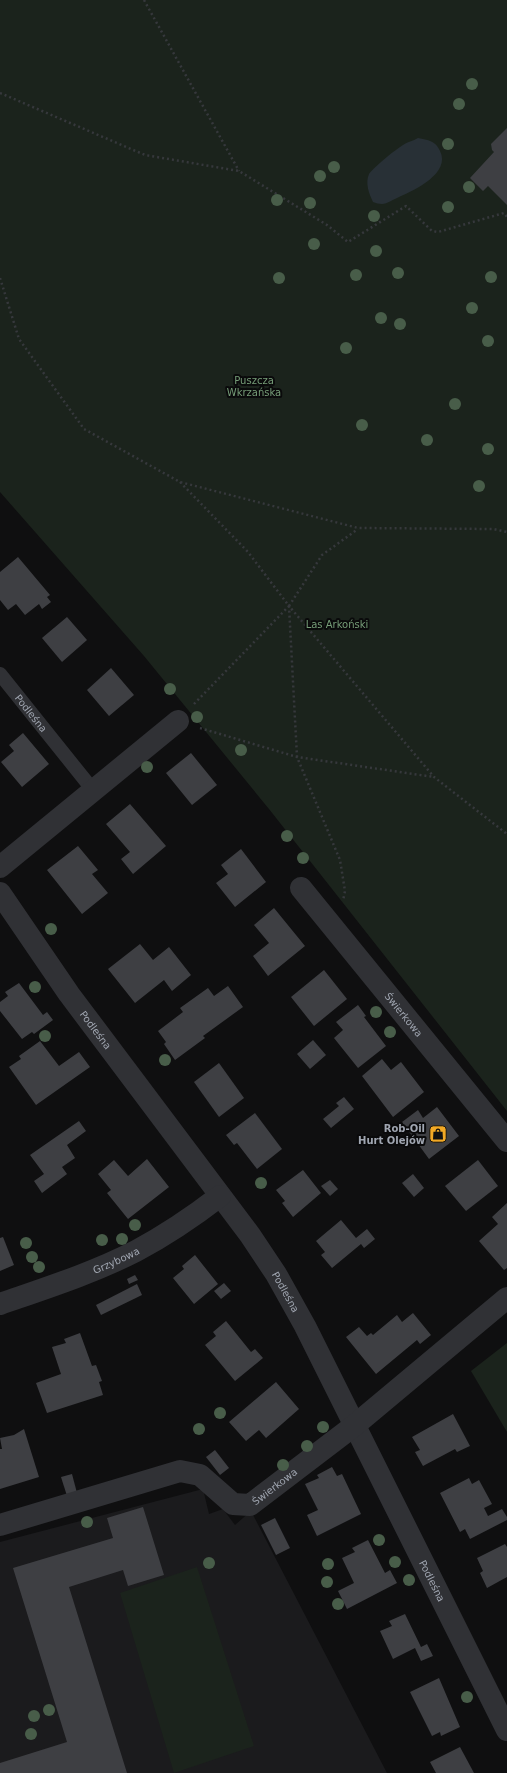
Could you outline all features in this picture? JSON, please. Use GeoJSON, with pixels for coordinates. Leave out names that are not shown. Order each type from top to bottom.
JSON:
{"type":"FeatureCollection","features":[{"type":"Feature","properties":{"kind":"street"},"geometry":{"type":"LineString","coordinates":[[0,867],[178,721]]}},
{"type":"Feature","properties":{"kind":"street","name":"Świerkowa"},"geometry":{"type":"LineString","coordinates":[[301,888],[507,1140]]}},
{"type":"Feature","properties":{"kind":"street","name":"Podleśna"},"geometry":{"type":"LineString","coordinates":[[0,893],[69,994],[220,1196],[276,1274],[305,1326],[507,1730]]}},
{"type":"Feature","properties":{"kind":"street","name":"Grzybowa"},"geometry":{"type":"LineString","coordinates":[[0,1304],[78,1276],[136,1250],[197,1214],[220,1196]]}},
{"type":"Feature","properties":{"kind":"street","name":"Świerkowa"},"geometry":{"type":"LineString","coordinates":[[0,1524],[180,1471],[200,1475],[233,1504],[250,1505],[355,1425],[507,1298]]}},
{"type":"Feature","properties":{"kind":"lane","name":"Podleśna"},"geometry":{"type":"LineString","coordinates":[[0,674],[93,790]]}},
{"type":"Feature","properties":{"kind":"path"},"geometry":{"type":"LineString","coordinates":[[144,0],[239,171]]}},
{"type":"Feature","properties":{"kind":"path"},"geometry":{"type":"LineString","coordinates":[[0,93],[145,155],[239,171],[327,225],[348,242],[406,206],[432,231],[438,232],[504,213],[507,217]]}},
{"type":"Feature","properties":{"kind":"path"},"geometry":{"type":"LineString","coordinates":[[0,278],[19,339],[84,429],[180,482],[358,528],[493,529],[507,532]]}},
{"type":"Feature","properties":{"kind":"path"},"geometry":{"type":"LineString","coordinates":[[180,482],[248,552],[289,606],[434,778],[507,834]]}},
{"type":"Feature","properties":{"kind":"path"},"geometry":{"type":"LineString","coordinates":[[358,528],[322,555],[289,606],[178,721],[297,757],[434,778]]}},
{"type":"Feature","properties":{"kind":"path"},"geometry":{"type":"LineString","coordinates":[[289,606],[297,757],[340,860],[345,890],[335,931]]}},
{"type":"Feature","properties":{"kind":"shaded area"},"geometry":{"type":"Polygon","coordinates":[[[418,138],[431,142],[436,145],[440,151],[442,159],[436,173],[430,180],[414,190],[388,202],[379,204],[373,202],[367,185],[368,177],[371,171],[395,150],[418,138]]]}},
{"type":"Feature","properties":{"kind":"shaded area"},"geometry":{"type":"Polygon","coordinates":[[[203,1489],[209,1514],[223,1509],[235,1525],[251,1511],[387,1773],[0,1773],[0,1542],[203,1489]]]}},
{"type":"Feature","properties":{"kind":"green space","name":"Puszcza Wkrzańska"},"geometry":{"type":"Polygon","coordinates":[[[0,0],[507,0],[507,1111],[269,809],[144,656],[0,492],[0,0]]]}},
{"type":"Feature","properties":{"kind":"green space"},"geometry":{"type":"Polygon","coordinates":[[[507,1343],[507,1432],[471,1371],[507,1343]]]}},
{"type":"Feature","properties":{"kind":"green space"},"geometry":{"type":"Polygon","coordinates":[[[197,1567],[254,1746],[174,1773],[120,1593],[197,1567]]]}},
{"type":"Feature","properties":{"kind":"building"},"geometry":{"type":"Polygon","coordinates":[[[507,128],[507,205],[488,186],[483,191],[470,178],[494,152],[491,144],[507,128]]]}},
{"type":"Feature","properties":{"kind":"building"},"geometry":{"type":"Polygon","coordinates":[[[18,557],[50,595],[47,597],[51,602],[42,609],[39,604],[25,615],[16,604],[8,610],[0,600],[0,572],[18,557]]]}},
{"type":"Feature","properties":{"kind":"building"},"geometry":{"type":"Polygon","coordinates":[[[67,617],[87,640],[62,662],[42,638],[67,617]]]}},
{"type":"Feature","properties":{"kind":"building"},"geometry":{"type":"Polygon","coordinates":[[[111,668],[134,695],[109,716],[87,690],[111,668]]]}},
{"type":"Feature","properties":{"kind":"building"},"geometry":{"type":"Polygon","coordinates":[[[23,733],[49,764],[22,787],[1,762],[14,751],[9,745],[23,733]]]}},
{"type":"Feature","properties":{"kind":"building"},"geometry":{"type":"Polygon","coordinates":[[[191,753],[217,785],[192,805],[166,773],[191,753]]]}},
{"type":"Feature","properties":{"kind":"building"},"geometry":{"type":"Polygon","coordinates":[[[130,804],[166,846],[133,874],[121,859],[130,852],[106,824],[130,804]]]}},
{"type":"Feature","properties":{"kind":"building"},"geometry":{"type":"Polygon","coordinates":[[[78,846],[98,870],[92,874],[108,893],[82,914],[47,870],[78,846]]]}},
{"type":"Feature","properties":{"kind":"building"},"geometry":{"type":"Polygon","coordinates":[[[241,849],[266,882],[235,907],[216,883],[228,874],[221,865],[241,849]]]}},
{"type":"Feature","properties":{"kind":"building"},"geometry":{"type":"Polygon","coordinates":[[[274,908],[305,946],[268,976],[253,956],[269,943],[254,925],[274,908]]]}},
{"type":"Feature","properties":{"kind":"building"},"geometry":{"type":"Polygon","coordinates":[[[140,944],[153,960],[169,947],[191,975],[172,991],[164,980],[135,1003],[108,969],[140,944]]]}},
{"type":"Feature","properties":{"kind":"building"},"geometry":{"type":"Polygon","coordinates":[[[324,970],[347,999],[314,1026],[291,997],[324,970]]]}},
{"type":"Feature","properties":{"kind":"building"},"geometry":{"type":"Polygon","coordinates":[[[19,983],[43,1015],[47,1012],[53,1020],[34,1034],[32,1032],[22,1039],[0,1011],[0,1002],[8,996],[5,992],[19,983]]]}},
{"type":"Feature","properties":{"kind":"building"},"geometry":{"type":"Polygon","coordinates":[[[228,986],[243,1007],[203,1036],[205,1038],[175,1060],[164,1044],[166,1042],[158,1031],[183,1012],[180,1008],[208,988],[214,996],[228,986]]]}},
{"type":"Feature","properties":{"kind":"building"},"geometry":{"type":"Polygon","coordinates":[[[358,1005],[366,1016],[364,1017],[386,1046],[358,1068],[334,1038],[343,1030],[336,1022],[358,1005]]]}},
{"type":"Feature","properties":{"kind":"building"},"geometry":{"type":"Polygon","coordinates":[[[313,1040],[326,1055],[310,1069],[297,1054],[313,1040]]]}},
{"type":"Feature","properties":{"kind":"building"},"geometry":{"type":"Polygon","coordinates":[[[40,1041],[59,1066],[79,1052],[90,1067],[36,1105],[9,1067],[21,1059],[19,1056],[40,1041]]]}},
{"type":"Feature","properties":{"kind":"building"},"geometry":{"type":"Polygon","coordinates":[[[382,1059],[391,1070],[401,1062],[424,1092],[393,1117],[362,1076],[382,1059]]]}},
{"type":"Feature","properties":{"kind":"building"},"geometry":{"type":"Polygon","coordinates":[[[219,1063],[244,1098],[219,1117],[194,1082],[219,1063]]]}},
{"type":"Feature","properties":{"kind":"building"},"geometry":{"type":"Polygon","coordinates":[[[344,1097],[354,1109],[331,1128],[323,1119],[339,1106],[336,1103],[344,1097]]]}},
{"type":"Feature","properties":{"kind":"building"},"geometry":{"type":"Polygon","coordinates":[[[437,1107],[459,1136],[429,1159],[402,1122],[418,1110],[423,1118],[437,1107]]]}},
{"type":"Feature","properties":{"kind":"building"},"geometry":{"type":"Polygon","coordinates":[[[255,1113],[282,1149],[257,1169],[237,1143],[234,1145],[226,1135],[255,1113]]]}},
{"type":"Feature","properties":{"kind":"building"},"geometry":{"type":"Polygon","coordinates":[[[79,1121],[86,1131],[67,1145],[75,1158],[62,1167],[67,1174],[42,1193],[34,1181],[44,1174],[30,1155],[79,1121]]]}},
{"type":"Feature","properties":{"kind":"building"},"geometry":{"type":"Polygon","coordinates":[[[147,1159],[169,1187],[128,1219],[107,1193],[111,1190],[98,1174],[114,1160],[128,1176],[147,1159]]]}},
{"type":"Feature","properties":{"kind":"building"},"geometry":{"type":"Polygon","coordinates":[[[478,1160],[498,1186],[466,1211],[445,1186],[478,1160]]]}},
{"type":"Feature","properties":{"kind":"building"},"geometry":{"type":"Polygon","coordinates":[[[303,1170],[321,1193],[293,1217],[282,1203],[285,1201],[276,1190],[303,1170]]]}},
{"type":"Feature","properties":{"kind":"building"},"geometry":{"type":"Polygon","coordinates":[[[413,1174],[424,1188],[414,1197],[402,1183],[413,1174]]]}},
{"type":"Feature","properties":{"kind":"building"},"geometry":{"type":"Polygon","coordinates":[[[330,1180],[338,1189],[330,1196],[321,1186],[330,1180]]]}},
{"type":"Feature","properties":{"kind":"building"},"geometry":{"type":"Polygon","coordinates":[[[507,1203],[507,1268],[504,1270],[479,1241],[498,1224],[492,1217],[507,1203]]]}},
{"type":"Feature","properties":{"kind":"building"},"geometry":{"type":"Polygon","coordinates":[[[341,1220],[356,1238],[367,1229],[375,1239],[364,1248],[361,1244],[332,1268],[321,1255],[325,1252],[316,1241],[341,1220]]]}},
{"type":"Feature","properties":{"kind":"building"},"geometry":{"type":"Polygon","coordinates":[[[3,1237],[14,1265],[0,1271],[0,1238],[3,1237]]]}},
{"type":"Feature","properties":{"kind":"building"},"geometry":{"type":"Polygon","coordinates":[[[195,1255],[218,1284],[194,1304],[173,1278],[184,1269],[182,1266],[195,1255]]]}},
{"type":"Feature","properties":{"kind":"building"},"geometry":{"type":"Polygon","coordinates":[[[135,1275],[138,1280],[129,1284],[127,1279],[135,1275]]]}},
{"type":"Feature","properties":{"kind":"building"},"geometry":{"type":"Polygon","coordinates":[[[224,1283],[231,1291],[221,1299],[214,1291],[224,1283]]]}},
{"type":"Feature","properties":{"kind":"building"},"geometry":{"type":"Polygon","coordinates":[[[137,1284],[142,1295],[101,1315],[96,1305],[137,1284]]]}},
{"type":"Feature","properties":{"kind":"building"},"geometry":{"type":"Polygon","coordinates":[[[413,1313],[431,1335],[420,1344],[417,1340],[376,1374],[346,1337],[359,1327],[367,1336],[371,1333],[373,1335],[397,1315],[402,1322],[413,1313]]]}},
{"type":"Feature","properties":{"kind":"building"},"geometry":{"type":"Polygon","coordinates":[[[226,1321],[251,1352],[255,1349],[263,1358],[235,1381],[205,1345],[216,1336],[213,1332],[226,1321]]]}},
{"type":"Feature","properties":{"kind":"building"},"geometry":{"type":"Polygon","coordinates":[[[80,1333],[92,1366],[96,1365],[102,1381],[99,1382],[103,1395],[47,1413],[36,1383],[61,1374],[52,1347],[66,1343],[64,1339],[80,1333]]]}},
{"type":"Feature","properties":{"kind":"building"},"geometry":{"type":"Polygon","coordinates":[[[276,1382],[299,1409],[266,1438],[259,1430],[246,1441],[229,1422],[276,1382]]]}},
{"type":"Feature","properties":{"kind":"building"},"geometry":{"type":"Polygon","coordinates":[[[453,1414],[470,1446],[457,1452],[455,1449],[423,1466],[415,1452],[420,1450],[412,1437],[453,1414]]]}},
{"type":"Feature","properties":{"kind":"building"},"geometry":{"type":"Polygon","coordinates":[[[24,1429],[39,1477],[0,1489],[0,1449],[2,1449],[0,1438],[14,1435],[24,1429]]]}},
{"type":"Feature","properties":{"kind":"building"},"geometry":{"type":"Polygon","coordinates":[[[215,1450],[229,1468],[220,1475],[206,1457],[215,1450]]]}},
{"type":"Feature","properties":{"kind":"building"},"geometry":{"type":"Polygon","coordinates":[[[332,1467],[337,1476],[342,1474],[361,1514],[317,1536],[307,1515],[318,1510],[305,1484],[319,1478],[317,1475],[332,1467]]]}},
{"type":"Feature","properties":{"kind":"building"},"geometry":{"type":"Polygon","coordinates":[[[72,1474],[77,1493],[67,1496],[61,1477],[72,1474]]]}},
{"type":"Feature","properties":{"kind":"building"},"geometry":{"type":"Polygon","coordinates":[[[469,1478],[472,1484],[479,1480],[492,1504],[484,1508],[488,1516],[502,1509],[507,1517],[507,1520],[470,1539],[465,1529],[460,1532],[440,1493],[469,1478]]]}},
{"type":"Feature","properties":{"kind":"building"},"geometry":{"type":"Polygon","coordinates":[[[143,1507],[164,1575],[128,1586],[123,1570],[69,1587],[127,1773],[0,1773],[0,1763],[67,1742],[13,1568],[113,1538],[107,1518],[143,1507]]]}},
{"type":"Feature","properties":{"kind":"building"},"geometry":{"type":"Polygon","coordinates":[[[275,1518],[290,1548],[276,1555],[261,1525],[275,1518]]]}},
{"type":"Feature","properties":{"kind":"building"},"geometry":{"type":"Polygon","coordinates":[[[368,1540],[385,1573],[390,1570],[397,1583],[347,1609],[338,1591],[354,1583],[342,1558],[355,1552],[352,1548],[368,1540]]]}},
{"type":"Feature","properties":{"kind":"building"},"geometry":{"type":"Polygon","coordinates":[[[505,1544],[507,1547],[507,1577],[487,1588],[480,1573],[483,1571],[477,1558],[505,1544]]]}},
{"type":"Feature","properties":{"kind":"building"},"geometry":{"type":"Polygon","coordinates":[[[405,1614],[421,1647],[427,1644],[433,1656],[421,1661],[415,1648],[393,1659],[380,1631],[392,1626],[389,1621],[405,1614]]]}},
{"type":"Feature","properties":{"kind":"building"},"geometry":{"type":"Polygon","coordinates":[[[439,1678],[460,1727],[441,1736],[440,1732],[432,1736],[410,1692],[439,1678]]]}},
{"type":"Feature","properties":{"kind":"building"},"geometry":{"type":"Polygon","coordinates":[[[460,1747],[474,1773],[436,1773],[430,1762],[460,1747]]]}},
{"type":"Feature","properties":{"kind":"place","name":"Rob-Oil Hurt Olejów"},"geometry":{"type":"Point","coordinates":[438,1134]}},
{"type":"Feature","properties":{"kind":"park label","name":"Las Arkoński"},"geometry":{"type":"Point","coordinates":[337,624]}}]}
